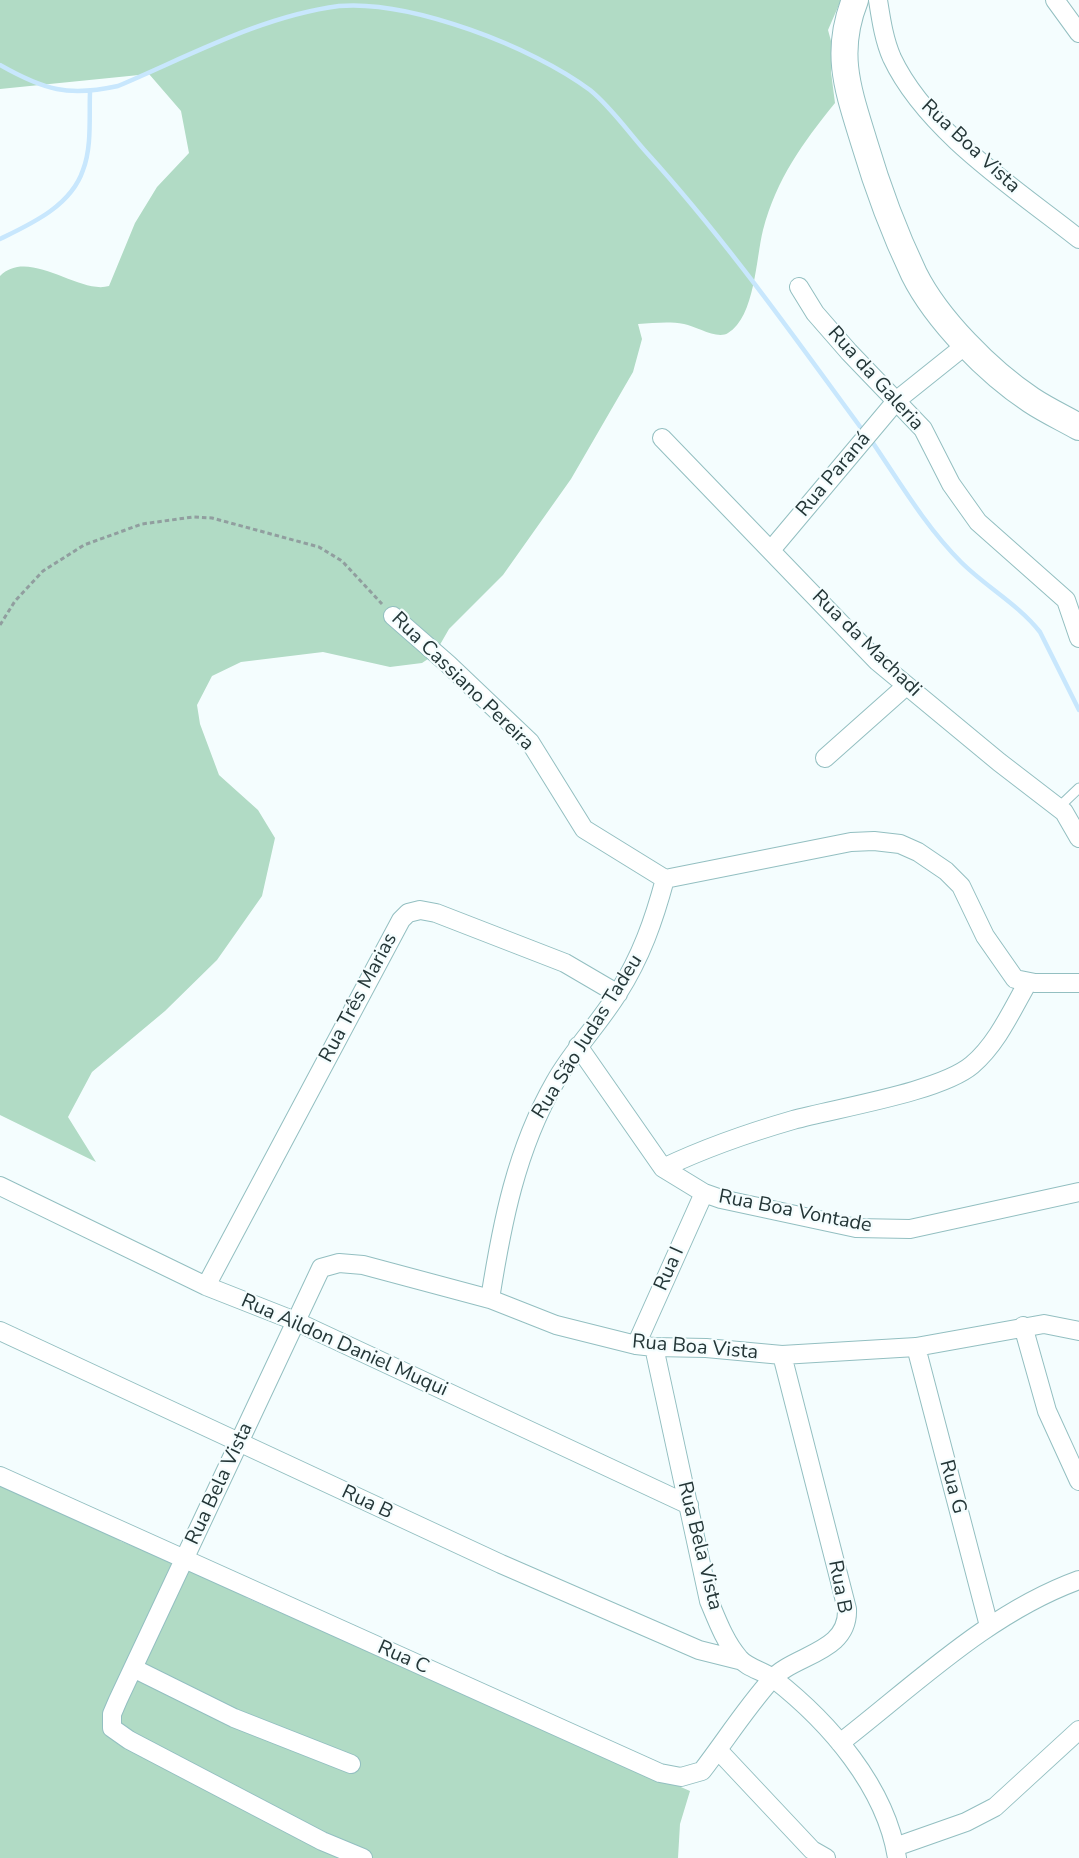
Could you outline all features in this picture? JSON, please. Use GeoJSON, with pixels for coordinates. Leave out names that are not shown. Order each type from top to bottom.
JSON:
{"type":"FeatureCollection","features":[{"type":"Feature","properties":{"kind":"street"},"geometry":{"type":"LineString","coordinates":[[855,0],[843,45],[845,80],[873,173],[915,274],[928,297],[967,344],[1000,376],[1032,400],[1079,427]]}},
{"type":"Feature","properties":{"kind":"street","name":"Rua Boa Vista"},"geometry":{"type":"LineString","coordinates":[[878,0],[881,23],[891,57],[909,88],[926,110],[990,170],[1079,238]]}},
{"type":"Feature","properties":{"kind":"street"},"geometry":{"type":"LineString","coordinates":[[1055,0],[1079,33]]}},
{"type":"Feature","properties":{"kind":"street","name":"Rua da Galeria"},"geometry":{"type":"LineString","coordinates":[[799,287],[815,313],[849,352],[897,400],[929,439],[951,484],[971,513],[1070,605],[1079,638]]}},
{"type":"Feature","properties":{"kind":"street","name":"Rua Paraná"},"geometry":{"type":"LineString","coordinates":[[771,550],[897,400],[967,344]]}},
{"type":"Feature","properties":{"kind":"street","name":"Rua da Machadi"},"geometry":{"type":"LineString","coordinates":[[662,438],[877,661],[1058,808],[1079,838]]}},
{"type":"Feature","properties":{"kind":"street","name":"Rua Cassiano Pereira"},"geometry":{"type":"LineString","coordinates":[[393,616],[448,664],[530,742],[584,829],[665,879]]}},
{"type":"Feature","properties":{"kind":"street"},"geometry":{"type":"LineString","coordinates":[[825,758],[906,686]]}},
{"type":"Feature","properties":{"kind":"street"},"geometry":{"type":"LineString","coordinates":[[665,879],[851,842],[874,841],[900,844],[918,852],[955,878],[985,936],[1015,979],[1028,982],[1079,983]]}},
{"type":"Feature","properties":{"kind":"street","name":"Rua São Judas Tadeu"},"geometry":{"type":"LineString","coordinates":[[490,1299],[508,1197],[522,1150],[555,1082],[578,1046],[618,994],[645,945],[665,879]]}},
{"type":"Feature","properties":{"kind":"street","name":"Rua Três Marias"},"geometry":{"type":"LineString","coordinates":[[207,1286],[401,920],[408,913],[420,910],[436,913],[512,941],[565,963],[618,994]]}},
{"type":"Feature","properties":{"kind":"street"},"geometry":{"type":"LineString","coordinates":[[663,1168],[702,1150],[792,1120],[936,1083],[960,1073],[971,1066],[991,1045],[1028,982]]}},
{"type":"Feature","properties":{"kind":"street","name":"Rua Boa Vontade"},"geometry":{"type":"LineString","coordinates":[[578,1046],[663,1168],[704,1193],[784,1214],[856,1228],[910,1229],[1079,1192]]}},
{"type":"Feature","properties":{"kind":"street","name":"Rua Aildon Daniel Muqui"},"geometry":{"type":"LineString","coordinates":[[0,1186],[207,1286],[295,1321],[689,1505]]}},
{"type":"Feature","properties":{"kind":"street","name":"Rua I"},"geometry":{"type":"LineString","coordinates":[[645,1346],[704,1193]]}},
{"type":"Feature","properties":{"kind":"street","name":"Rua Boa Vista"},"geometry":{"type":"LineString","coordinates":[[321,1268],[339,1263],[363,1265],[490,1299],[556,1325],[645,1346],[706,1348],[782,1355],[916,1347],[1023,1326],[1056,1325],[1079,1331]]}},
{"type":"Feature","properties":{"kind":"street","name":"Rua Bela Vista"},"geometry":{"type":"LineString","coordinates":[[321,1268],[118,1700],[111,1722],[112,1728],[119,1734],[322,1841],[363,1858]]}},
{"type":"Feature","properties":{"kind":"street"},"geometry":{"type":"LineString","coordinates":[[1023,1326],[1047,1411],[1079,1481]]}},
{"type":"Feature","properties":{"kind":"street","name":"Rua B"},"geometry":{"type":"LineString","coordinates":[[0,1331],[501,1564],[710,1654],[740,1659]]}},
{"type":"Feature","properties":{"kind":"street","name":"Rua Bela Vista"},"geometry":{"type":"LineString","coordinates":[[645,1346],[689,1505],[709,1601],[740,1659]]}},
{"type":"Feature","properties":{"kind":"street","name":"Rua G"},"geometry":{"type":"LineString","coordinates":[[916,1347],[988,1626]]}},
{"type":"Feature","properties":{"kind":"street","name":"Rua B"},"geometry":{"type":"LineString","coordinates":[[773,1678],[837,1640],[844,1630],[848,1616],[782,1355]]}},
{"type":"Feature","properties":{"kind":"street","name":"Rua C"},"geometry":{"type":"LineString","coordinates":[[0,1476],[660,1773],[681,1776],[702,1772],[773,1678]]}},
{"type":"Feature","properties":{"kind":"street"},"geometry":{"type":"LineString","coordinates":[[840,1743],[988,1626],[1049,1591],[1079,1580]]}},
{"type":"Feature","properties":{"kind":"street"},"geometry":{"type":"LineString","coordinates":[[740,1659],[773,1678],[810,1711],[840,1743],[872,1788],[896,1852],[995,1807],[1079,1730]]}},
{"type":"Feature","properties":{"kind":"street"},"geometry":{"type":"LineString","coordinates":[[133,1668],[234,1718],[351,1764]]}},
{"type":"Feature","properties":{"kind":"street"},"geometry":{"type":"LineString","coordinates":[[718,1750],[812,1850],[826,1858]]}},
{"type":"Feature","properties":{"kind":"lane"},"geometry":{"type":"LineString","coordinates":[[1058,808],[1079,788]]}},
{"type":"Feature","properties":{"kind":"path","name":"Rua Cassiano Pereira"},"geometry":{"type":"LineString","coordinates":[[0,625],[15,601],[43,571],[84,545],[142,524],[193,517],[212,518],[319,547],[342,561],[393,616]]}},
{"type":"Feature","properties":{"kind":"green space"},"geometry":{"type":"Polygon","coordinates":[[[0,0],[841,0],[828,30],[834,52],[831,72],[835,103],[801,147],[776,194],[763,230],[753,286],[744,314],[737,325],[723,335],[678,323],[638,324],[642,339],[633,372],[571,479],[503,575],[449,629],[434,655],[422,663],[390,667],[323,652],[241,662],[212,676],[197,705],[200,724],[219,775],[258,810],[275,838],[262,896],[217,960],[165,1011],[92,1072],[68,1117],[96,1162],[0,1115],[0,276],[12,268],[25,267],[39,269],[83,284],[97,287],[109,286],[135,223],[157,187],[189,153],[181,111],[149,74],[0,89],[0,0]]]}},
{"type":"Feature","properties":{"kind":"green space"},"geometry":{"type":"Polygon","coordinates":[[[0,1482],[122,1534],[120,1541],[228,1584],[247,1598],[690,1791],[680,1824],[678,1858],[0,1858],[0,1482]]]}},
{"type":"Feature","properties":{"kind":"waterway"},"geometry":{"type":"LineString","coordinates":[[0,65],[43,86],[57,89],[85,91],[118,86],[226,38],[282,18],[339,6],[368,6],[401,11],[435,19],[505,43],[566,74],[590,90],[605,104],[731,253],[861,428]]}},
{"type":"Feature","properties":{"kind":"waterway"},"geometry":{"type":"LineString","coordinates":[[0,239],[49,212],[60,204],[77,183],[88,152],[90,92]]}},
{"type":"Feature","properties":{"kind":"waterway"},"geometry":{"type":"LineString","coordinates":[[873,443],[914,504],[948,548],[971,571],[1022,613],[1040,632],[1079,710]]}}]}
